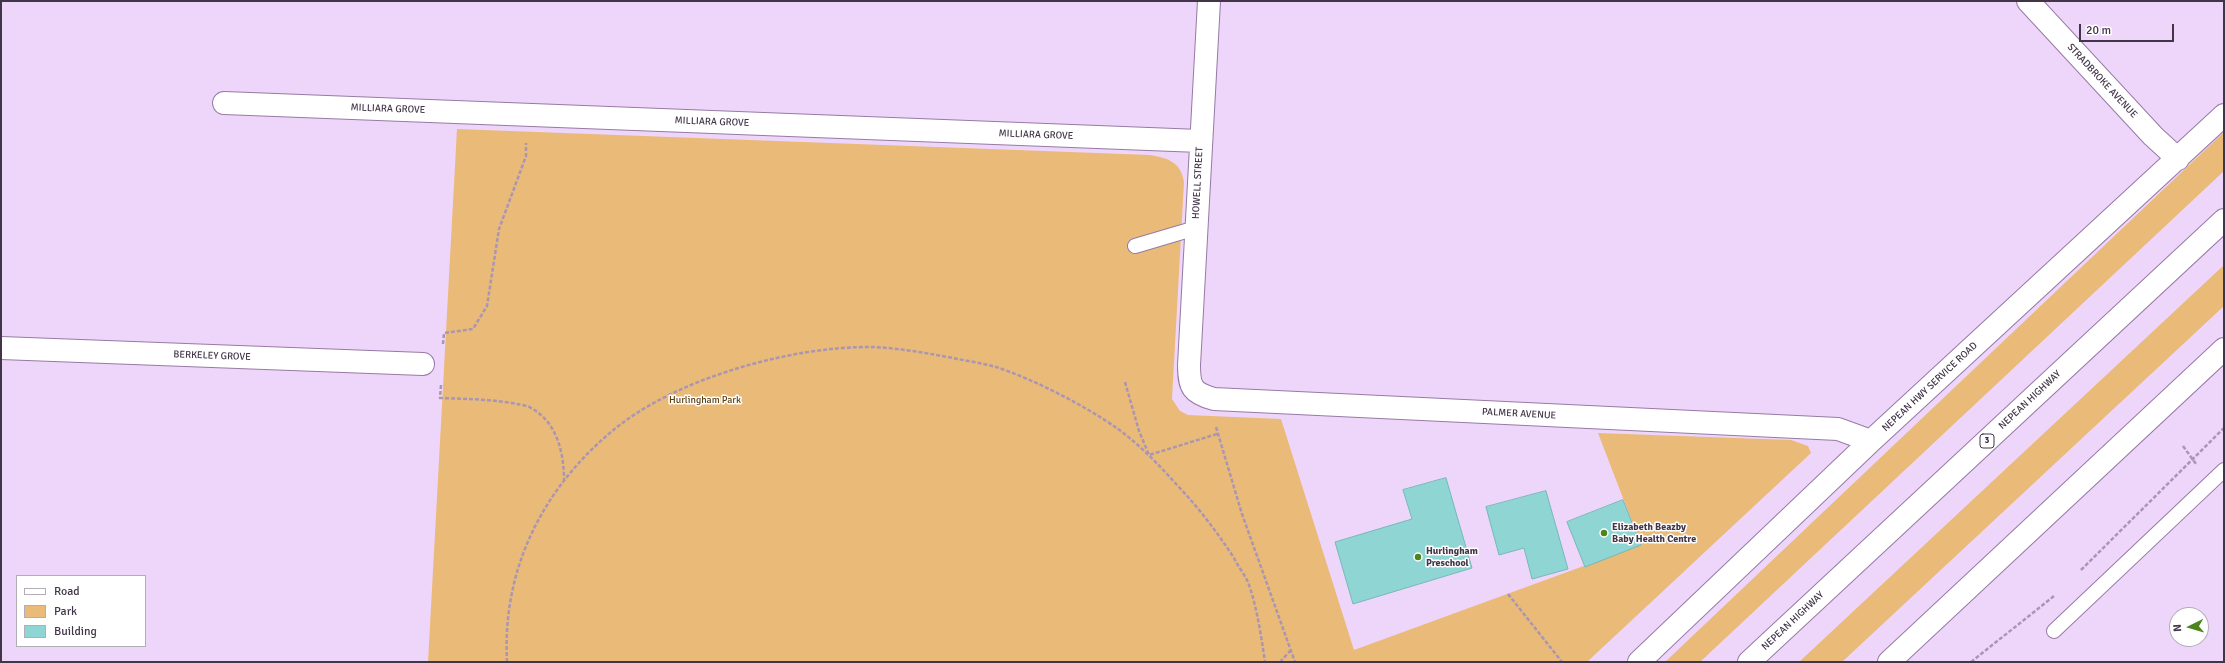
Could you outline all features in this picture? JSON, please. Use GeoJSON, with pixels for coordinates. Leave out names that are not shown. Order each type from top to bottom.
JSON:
{"type":"FeatureCollection","features":[{"type":"Feature","properties":{"kind":"main road","name":"HOWELL STREET"},"geometry":{"type":"LineString","coordinates":[[1189,365],[1200,141],[1209,1]]}},
{"type":"Feature","properties":{"kind":"main road","name":"STRADBROKE AVENUE"},"geometry":{"type":"LineString","coordinates":[[2028,1],[2153,136],[2178,158]]}},
{"type":"Feature","properties":{"kind":"main road","name":"MILLIARA GROVE"},"geometry":{"type":"LineString","coordinates":[[224,103],[1200,141]]}},
{"type":"Feature","properties":{"kind":"main road","name":"NEPEAN HWY SERVICE ROAD"},"geometry":{"type":"LineString","coordinates":[[1639,662],[1871,441],[2224,115]]}},
{"type":"Feature","properties":{"kind":"main road","name":"NEPEAN HIGHWAY"},"geometry":{"type":"LineString","coordinates":[[1749,662],[2224,220]]}},
{"type":"Feature","properties":{"kind":"main road","name":"BERKELEY GROVE"},"geometry":{"type":"LineString","coordinates":[[1,348],[423,364]]}},
{"type":"Feature","properties":{"kind":"main road"},"geometry":{"type":"LineString","coordinates":[[1889,662],[2224,349]]}},
{"type":"Feature","properties":{"kind":"main road","name":"PALMER AVENUE"},"geometry":{"type":"LineString","coordinates":[[1189,365],[1191,387],[1202,396],[1214,399],[1838,429],[1871,441]]}},
{"type":"Feature","properties":{"kind":"lane"},"geometry":{"type":"LineString","coordinates":[[1136,246],[1196,228]]}},
{"type":"Feature","properties":{"kind":"lane"},"geometry":{"type":"LineString","coordinates":[[2054,631],[2224,470]]}},
{"type":"Feature","properties":{"kind":"path"},"geometry":{"type":"LineString","coordinates":[[443,348],[444,333],[473,329],[487,306],[499,229],[526,156],[526,114]]}},
{"type":"Feature","properties":{"kind":"path"},"geometry":{"type":"LineString","coordinates":[[507,662],[507,615],[512,583],[524,547],[538,518],[564,480],[611,431],[666,398],[708,379],[743,366],[812,352],[871,347],[910,350],[995,367],[1037,384],[1067,399],[1117,428],[1149,455],[1188,496],[1217,531],[1247,580],[1259,625],[1265,662]]}},
{"type":"Feature","properties":{"kind":"path"},"geometry":{"type":"LineString","coordinates":[[1125,382],[1139,431],[1149,455]]}},
{"type":"Feature","properties":{"kind":"path"},"geometry":{"type":"LineString","coordinates":[[441,384],[440,398],[494,400],[531,407],[552,429],[560,444],[564,458],[564,480]]}},
{"type":"Feature","properties":{"kind":"path"},"geometry":{"type":"LineString","coordinates":[[1214,399],[1217,434],[1242,514],[1295,662]]}},
{"type":"Feature","properties":{"kind":"path"},"geometry":{"type":"LineString","coordinates":[[2076,575],[2224,428]]}},
{"type":"Feature","properties":{"kind":"path"},"geometry":{"type":"LineString","coordinates":[[1149,455],[1217,434]]}},
{"type":"Feature","properties":{"kind":"path"},"geometry":{"type":"LineString","coordinates":[[1971,662],[2058,592]]}},
{"type":"Feature","properties":{"kind":"path"},"geometry":{"type":"LineString","coordinates":[[1508,594],[1562,662]]}},
{"type":"Feature","properties":{"kind":"path"},"geometry":{"type":"LineString","coordinates":[[1280,662],[1291,650]]}},
{"type":"Feature","properties":{"kind":"green space","name":"Hurlingham Park"},"geometry":{"type":"Polygon","coordinates":[[[457,129],[1150,155],[1173,162],[1180,170],[1184,182],[1172,399],[1180,411],[1188,415],[1281,419],[1354,650],[1641,545],[1598,433],[1791,440],[1808,446],[1811,453],[1587,662],[428,662],[457,129]]]}},
{"type":"Feature","properties":{"kind":"green space"},"geometry":{"type":"Polygon","coordinates":[[[2224,132],[2224,171],[1700,662],[1665,662],[2224,132]]]}},
{"type":"Feature","properties":{"kind":"green space"},"geometry":{"type":"Polygon","coordinates":[[[2224,265],[2224,306],[1842,662],[1799,662],[2224,265]]]}},
{"type":"Feature","properties":{"kind":"building"},"geometry":{"type":"Polygon","coordinates":[[[1446,478],[1472,568],[1353,604],[1335,542],[1412,519],[1403,490],[1446,478]]]}},
{"type":"Feature","properties":{"kind":"building"},"geometry":{"type":"Polygon","coordinates":[[[1546,491],[1568,569],[1532,579],[1524,548],[1499,555],[1486,507],[1546,491]]]}},
{"type":"Feature","properties":{"kind":"building","name":"Elizabeth Beazby Baby Health Centre"},"geometry":{"type":"Polygon","coordinates":[[[1623,500],[1641,545],[1585,567],[1567,522],[1623,500]]]}},
{"type":"Feature","properties":{"kind":"place","name":"Elizabeth Beazby Baby Health Centre"},"geometry":{"type":"Point","coordinates":[1604,533]}},
{"type":"Feature","properties":{"kind":"place","name":"Hurlingham Preschool"},"geometry":{"type":"Point","coordinates":[1418,557]}}]}
